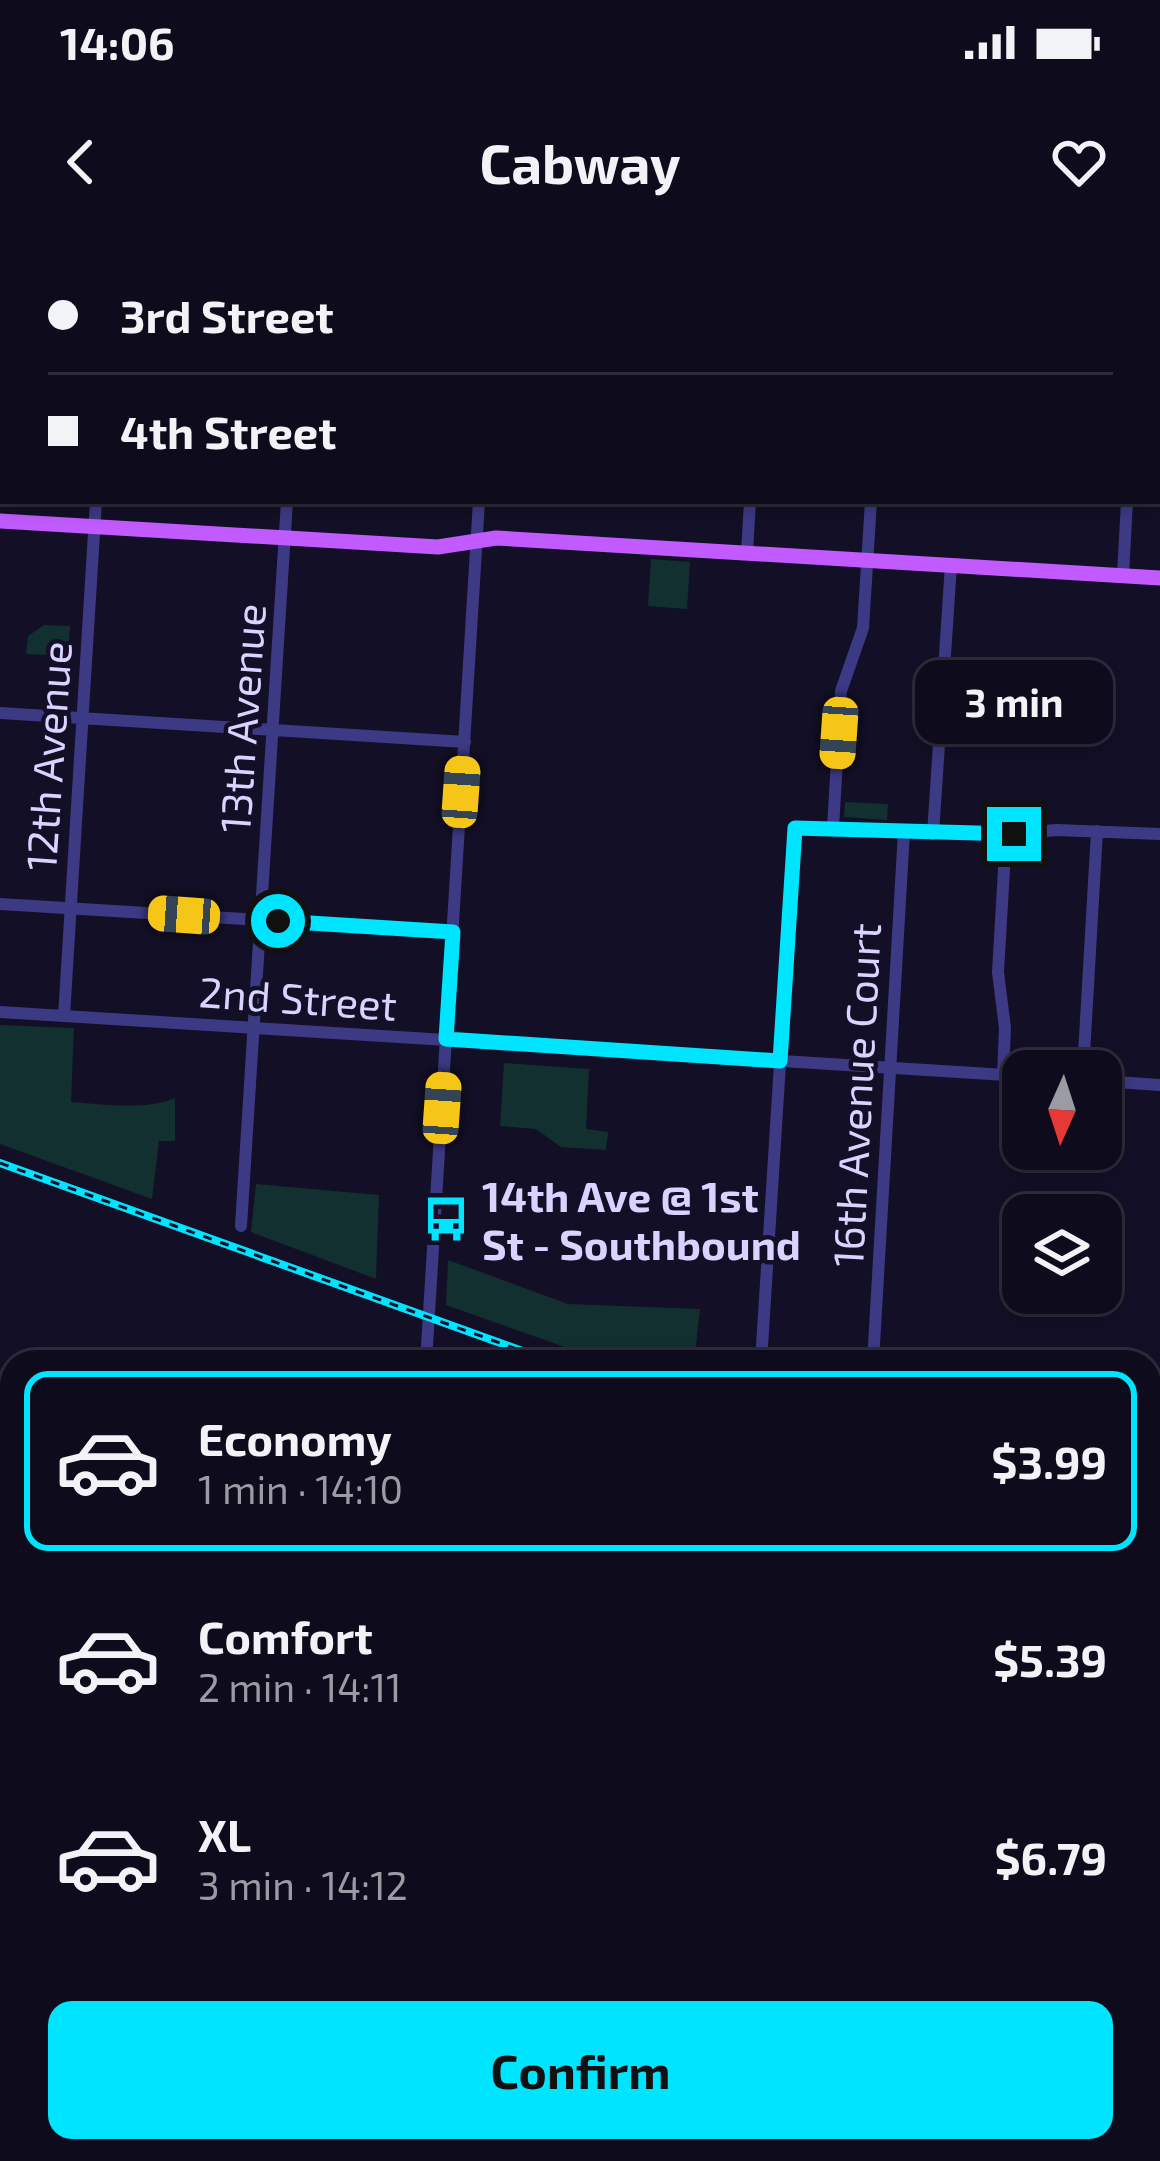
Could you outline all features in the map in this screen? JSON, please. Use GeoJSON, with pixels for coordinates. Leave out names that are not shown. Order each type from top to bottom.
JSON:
{"type":"FeatureCollection","features":[{"type":"Feature","properties":{"kind":"main road"},"geometry":{"type":"LineString","coordinates":[[0,521],[438,548],[477,540],[1160,578]]}},
{"type":"Feature","properties":{"kind":"street","name":"12th Avenue"},"geometry":{"type":"LineString","coordinates":[[64,1016],[97,504]]}},
{"type":"Feature","properties":{"kind":"street","name":"13th Avenue"},"geometry":{"type":"LineString","coordinates":[[242,1226],[287,504]]}},
{"type":"Feature","properties":{"kind":"street"},"geometry":{"type":"LineString","coordinates":[[428,1350],[479,504]]}},
{"type":"Feature","properties":{"kind":"street"},"geometry":{"type":"LineString","coordinates":[[747,553],[750,504]]}},
{"type":"Feature","properties":{"kind":"street"},"geometry":{"type":"LineString","coordinates":[[833,828],[842,691],[863,628],[871,504]]}},
{"type":"Feature","properties":{"kind":"street"},"geometry":{"type":"LineString","coordinates":[[1123,575],[1127,504]]}},
{"type":"Feature","properties":{"kind":"street"},"geometry":{"type":"LineString","coordinates":[[933,834],[951,565]]}},
{"type":"Feature","properties":{"kind":"street"},"geometry":{"type":"LineString","coordinates":[[0,713],[465,742]]}},
{"type":"Feature","properties":{"kind":"street"},"geometry":{"type":"LineString","coordinates":[[762,1350],[795,828],[933,834],[1058,830],[1160,834]]}},
{"type":"Feature","properties":{"kind":"street"},"geometry":{"type":"LineString","coordinates":[[1084,1050],[1097,831]]}},
{"type":"Feature","properties":{"kind":"street","name":"16th Avenue Court"},"geometry":{"type":"LineString","coordinates":[[874,1350],[904,832]]}},
{"type":"Feature","properties":{"kind":"street"},"geometry":{"type":"LineString","coordinates":[[1005,1050],[998,972],[1006,835]]}},
{"type":"Feature","properties":{"kind":"street"},"geometry":{"type":"LineString","coordinates":[[0,904],[453,932]]}},
{"type":"Feature","properties":{"kind":"street","name":"2nd Street"},"geometry":{"type":"LineString","coordinates":[[0,1012],[1002,1075]]}},
{"type":"Feature","properties":{"kind":"street"},"geometry":{"type":"LineString","coordinates":[[1122,1082],[1160,1085]]}},
{"type":"Feature","properties":{"kind":"green space"},"geometry":{"type":"Polygon","coordinates":[[[651,559],[690,562],[687,609],[648,606],[651,559]]]}},
{"type":"Feature","properties":{"kind":"green space"},"geometry":{"type":"Polygon","coordinates":[[[44,625],[70,626],[68,656],[26,654],[28,636],[44,625]]]}},
{"type":"Feature","properties":{"kind":"green space"},"geometry":{"type":"Polygon","coordinates":[[[845,802],[888,804],[887,820],[844,817],[845,802]]]}},
{"type":"Feature","properties":{"kind":"green space"},"geometry":{"type":"Polygon","coordinates":[[[0,1025],[74,1028],[71,1102],[137,1106],[175,1098],[175,1141],[159,1141],[152,1199],[0,1144],[0,1025]]]}},
{"type":"Feature","properties":{"kind":"green space"},"geometry":{"type":"Polygon","coordinates":[[[504,1063],[589,1069],[586,1129],[608,1132],[606,1150],[561,1147],[536,1129],[500,1126],[504,1063]]]}},
{"type":"Feature","properties":{"kind":"green space"},"geometry":{"type":"Polygon","coordinates":[[[256,1184],[379,1195],[376,1279],[251,1232],[256,1184]]]}},
{"type":"Feature","properties":{"kind":"green space"},"geometry":{"type":"Polygon","coordinates":[[[448,1260],[568,1304],[700,1309],[695,1350],[573,1350],[446,1305],[448,1260]]]}},
{"type":"Feature","properties":{"kind":"railway"},"geometry":{"type":"LineString","coordinates":[[0,1163],[520,1350]]}},
{"type":"Feature","properties":{"kind":"place","name":"14th Ave @ 1st St - Southbound"},"geometry":{"type":"Point","coordinates":[446,1219]}},
{"type":"Feature","properties":{"kind":"route"},"geometry":{"type":"LineString","coordinates":[[278,921],[453,932],[446,1039],[780,1061],[795,828],[1014,834]]}}]}
